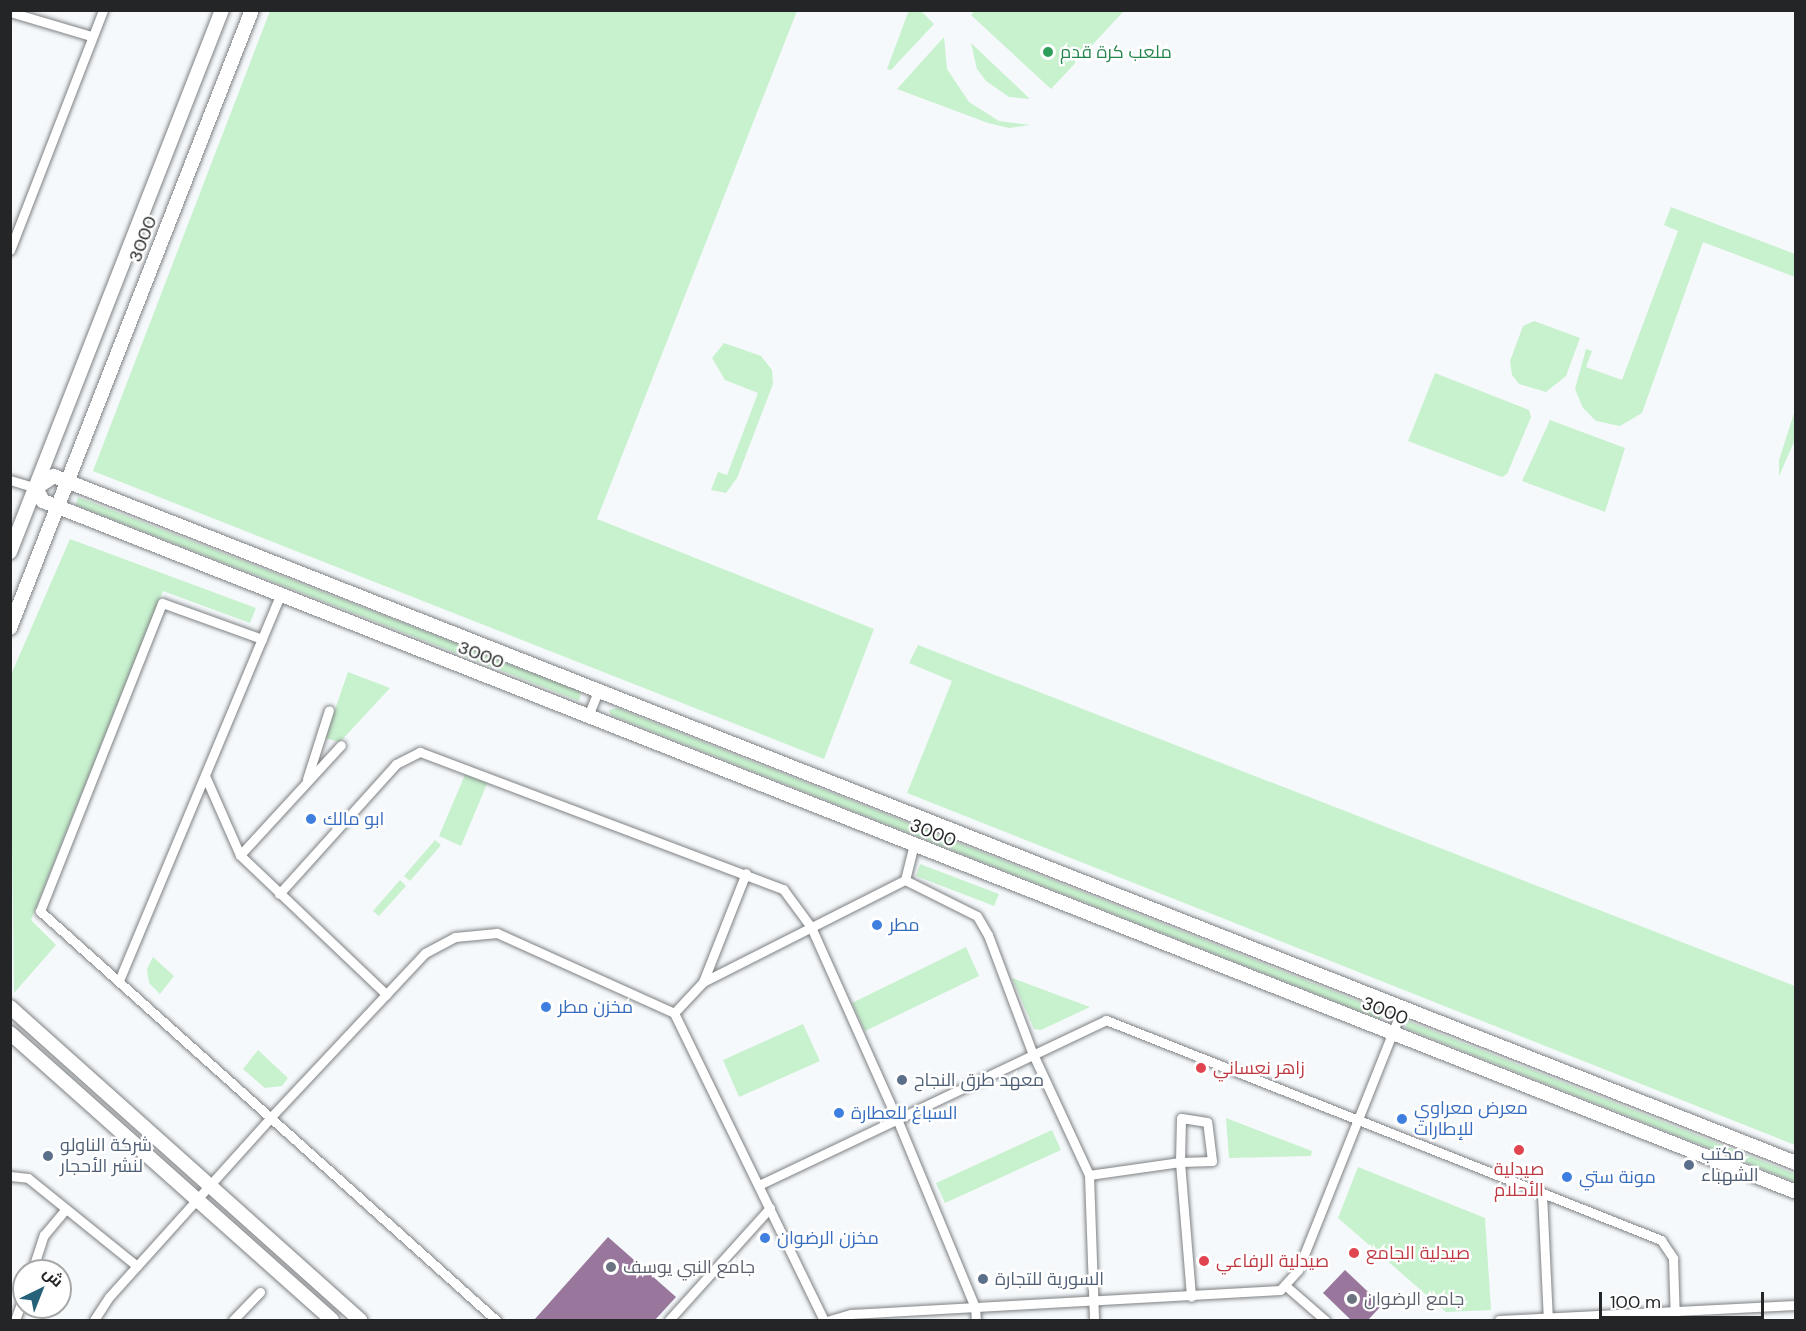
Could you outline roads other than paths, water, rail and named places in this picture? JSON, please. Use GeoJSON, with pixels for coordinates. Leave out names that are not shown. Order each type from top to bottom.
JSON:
{"type":"FeatureCollection","features":[{"type":"Feature","properties":{"kind":"street"},"geometry":{"type":"LineString","coordinates":[[10,250],[103,10]]}},
{"type":"Feature","properties":{"kind":"street"},"geometry":{"type":"LineString","coordinates":[[10,552],[222,10]]}},
{"type":"Feature","properties":{"kind":"street","name":"3000"},"geometry":{"type":"LineString","coordinates":[[10,628],[252,10]]}},
{"type":"Feature","properties":{"kind":"street"},"geometry":{"type":"LineString","coordinates":[[10,12],[91,36]]}},
{"type":"Feature","properties":{"kind":"street","name":"3000"},"geometry":{"type":"LineString","coordinates":[[1796,1163],[54,476],[36,488],[43,501],[1796,1192]]}},
{"type":"Feature","properties":{"kind":"street"},"geometry":{"type":"LineString","coordinates":[[10,480],[36,488]]}},
{"type":"Feature","properties":{"kind":"street"},"geometry":{"type":"LineString","coordinates":[[120,978],[206,778],[280,595]]}},
{"type":"Feature","properties":{"kind":"street"},"geometry":{"type":"LineString","coordinates":[[262,639],[162,603],[40,911],[120,978],[270,1118],[496,1320]]}},
{"type":"Feature","properties":{"kind":"street"},"geometry":{"type":"LineString","coordinates":[[588,716],[598,691]]}},
{"type":"Feature","properties":{"kind":"street"},"geometry":{"type":"LineString","coordinates":[[306,783],[329,710]]}},
{"type":"Feature","properties":{"kind":"street"},"geometry":{"type":"LineString","coordinates":[[240,855],[341,745]]}},
{"type":"Feature","properties":{"kind":"street"},"geometry":{"type":"LineString","coordinates":[[279,894],[396,764],[420,752],[746,873],[783,889],[811,927],[897,1119],[975,1307],[976,1320]]}},
{"type":"Feature","properties":{"kind":"street"},"geometry":{"type":"LineString","coordinates":[[206,778],[240,855],[386,994]]}},
{"type":"Feature","properties":{"kind":"street"},"geometry":{"type":"LineString","coordinates":[[674,1013],[703,982],[904,880],[914,845]]}},
{"type":"Feature","properties":{"kind":"street"},"geometry":{"type":"LineString","coordinates":[[703,982],[746,873]]}},
{"type":"Feature","properties":{"kind":"street"},"geometry":{"type":"LineString","coordinates":[[904,880],[977,916],[1032,1053],[1089,1175],[1094,1320]]}},
{"type":"Feature","properties":{"kind":"street"},"geometry":{"type":"LineString","coordinates":[[94,1320],[137,1266],[211,1187],[270,1118],[425,953],[455,937],[498,933],[674,1013],[761,1184],[770,1208],[824,1320]]}},
{"type":"Feature","properties":{"kind":"street"},"geometry":{"type":"LineString","coordinates":[[10,1007],[360,1320]]}},
{"type":"Feature","properties":{"kind":"street"},"geometry":{"type":"LineString","coordinates":[[830,1320],[852,1314],[1267,1293],[1286,1286],[1298,1270],[1359,1123],[1402,1008]]}},
{"type":"Feature","properties":{"kind":"street"},"geometry":{"type":"LineString","coordinates":[[761,1184],[1032,1053],[1106,1020],[1359,1123],[1661,1240],[1673,1257],[1675,1315]]}},
{"type":"Feature","properties":{"kind":"street"},"geometry":{"type":"LineString","coordinates":[[10,1033],[332,1320]]}},
{"type":"Feature","properties":{"kind":"street"},"geometry":{"type":"LineString","coordinates":[[1089,1175],[1180,1162],[1212,1161],[1207,1122],[1181,1118],[1180,1162],[1191,1297]]}},
{"type":"Feature","properties":{"kind":"street"},"geometry":{"type":"LineString","coordinates":[[10,1176],[28,1178],[137,1266]]}},
{"type":"Feature","properties":{"kind":"street"},"geometry":{"type":"LineString","coordinates":[[1542,1194],[1547,1319]]}},
{"type":"Feature","properties":{"kind":"street"},"geometry":{"type":"LineString","coordinates":[[669,1320],[770,1208]]}},
{"type":"Feature","properties":{"kind":"street"},"geometry":{"type":"LineString","coordinates":[[36,1259],[44,1235],[66,1209]]}},
{"type":"Feature","properties":{"kind":"street"},"geometry":{"type":"LineString","coordinates":[[1286,1286],[1325,1320]]}},
{"type":"Feature","properties":{"kind":"street"},"geometry":{"type":"LineString","coordinates":[[233,1320],[260,1292]]}},
{"type":"Feature","properties":{"kind":"street"},"geometry":{"type":"LineString","coordinates":[[1498,1320],[1675,1315],[1796,1305]]}},
{"type":"Feature","properties":{"kind":"place","name":"ملعب كرة قدم"},"geometry":{"type":"Point","coordinates":[1048,52]}},
{"type":"Feature","properties":{"kind":"place","name":"ابو مالك"},"geometry":{"type":"Point","coordinates":[311,819]}},
{"type":"Feature","properties":{"kind":"place","name":"مطر"},"geometry":{"type":"Point","coordinates":[877,925]}},
{"type":"Feature","properties":{"kind":"place","name":"مخزن مطر"},"geometry":{"type":"Point","coordinates":[546,1007]}},
{"type":"Feature","properties":{"kind":"place","name":"زاهر نعساني"},"geometry":{"type":"Point","coordinates":[1201,1068]}},
{"type":"Feature","properties":{"kind":"place","name":"معهد طرق النجاح"},"geometry":{"type":"Point","coordinates":[902,1080]}},
{"type":"Feature","properties":{"kind":"place","name":"السباغ للعطارة"},"geometry":{"type":"Point","coordinates":[839,1113]}},
{"type":"Feature","properties":{"kind":"place","name":"معرض معراوي للإطارات"},"geometry":{"type":"Point","coordinates":[1402,1119]}},
{"type":"Feature","properties":{"kind":"place","name":"صيدلية الأحلام"},"geometry":{"type":"Point","coordinates":[1519,1150]}},
{"type":"Feature","properties":{"kind":"place","name":"شركة الناولو لنشر الأحجار"},"geometry":{"type":"Point","coordinates":[48,1156]}},
{"type":"Feature","properties":{"kind":"place","name":"مكتب الشهباء"},"geometry":{"type":"Point","coordinates":[1689,1165]}},
{"type":"Feature","properties":{"kind":"place","name":"مونة ستي"},"geometry":{"type":"Point","coordinates":[1567,1177]}},
{"type":"Feature","properties":{"kind":"place","name":"مخزن الرضوان"},"geometry":{"type":"Point","coordinates":[765,1238]}},
{"type":"Feature","properties":{"kind":"place","name":"صيدلية الجامع"},"geometry":{"type":"Point","coordinates":[1354,1253]}},
{"type":"Feature","properties":{"kind":"place","name":"صيدلية الرفاعي"},"geometry":{"type":"Point","coordinates":[1204,1261]}},
{"type":"Feature","properties":{"kind":"place","name":"جامع النبي يوسف"},"geometry":{"type":"Point","coordinates":[611,1267]}},
{"type":"Feature","properties":{"kind":"place","name":"السورية للتجارة"},"geometry":{"type":"Point","coordinates":[983,1279]}},
{"type":"Feature","properties":{"kind":"place","name":"جامع الرضوان"},"geometry":{"type":"Point","coordinates":[1352,1299]}}]}
